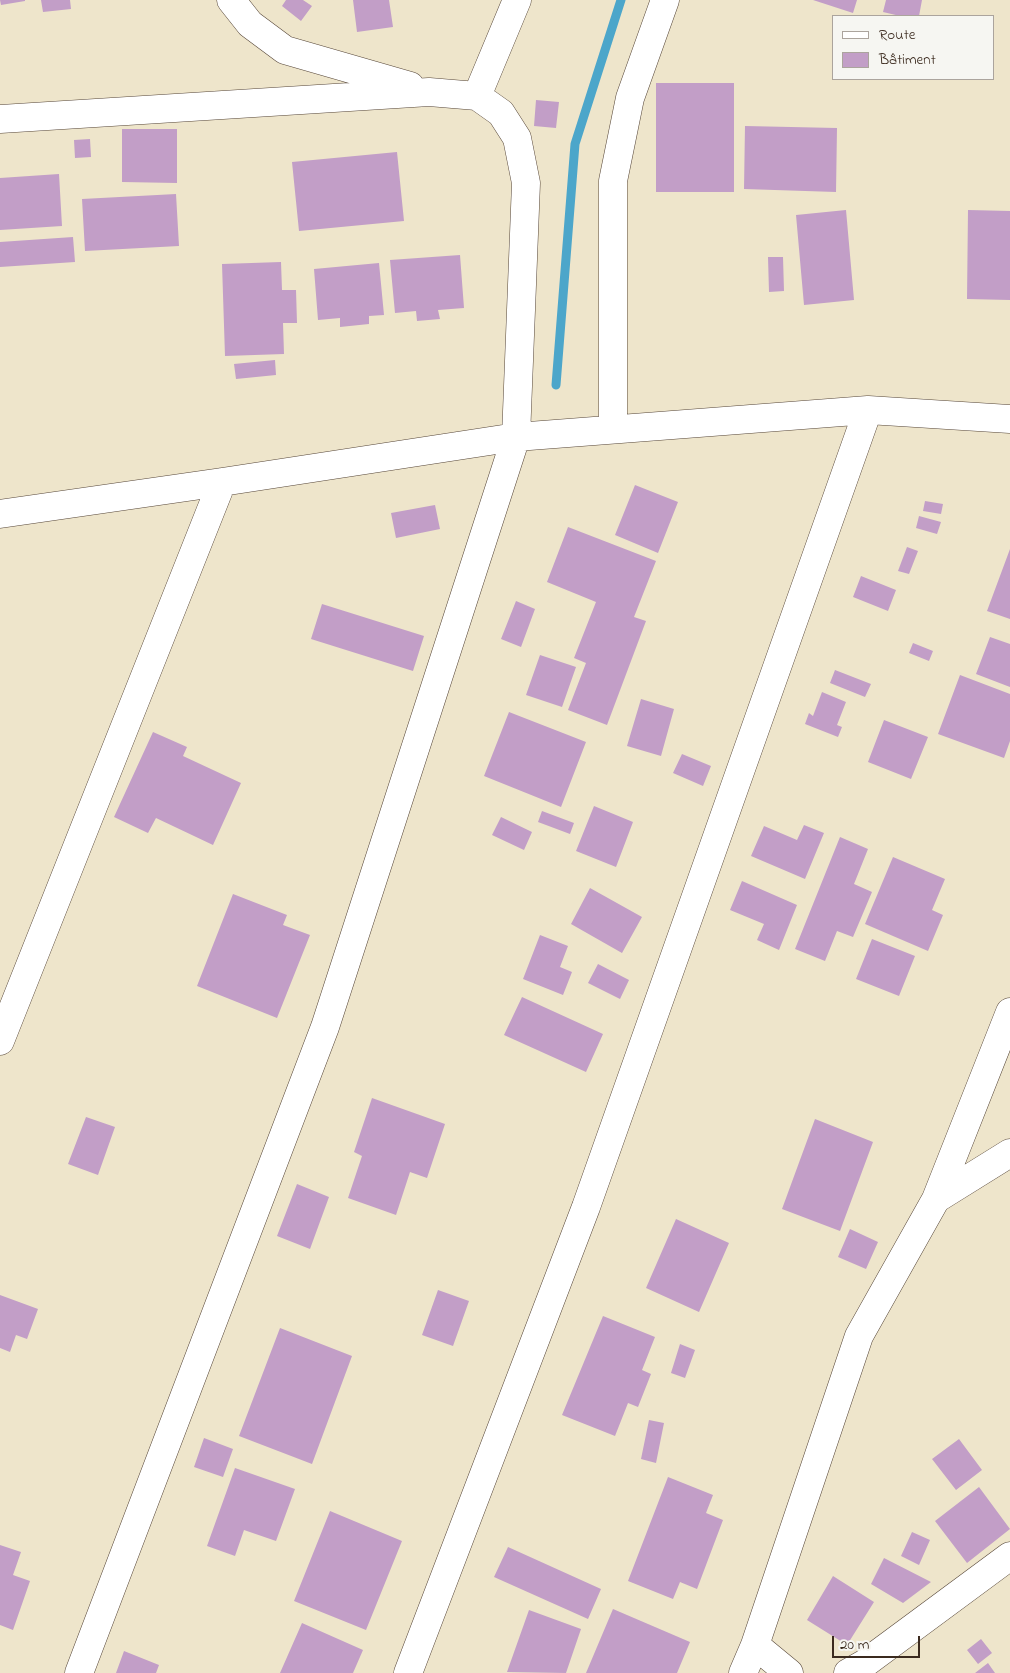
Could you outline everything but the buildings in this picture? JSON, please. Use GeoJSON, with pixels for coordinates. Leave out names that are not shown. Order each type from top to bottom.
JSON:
{"type":"FeatureCollection","features":[{"type":"Feature","properties":{"kind":"street"},"geometry":{"type":"LineString","coordinates":[[231,0],[250,24],[285,50],[429,92]]}},
{"type":"Feature","properties":{"kind":"street"},"geometry":{"type":"LineString","coordinates":[[477,96],[517,0]]}},
{"type":"Feature","properties":{"kind":"street"},"geometry":{"type":"LineString","coordinates":[[613,429],[613,181],[630,98],[665,0]]}},
{"type":"Feature","properties":{"kind":"street"},"geometry":{"type":"LineString","coordinates":[[0,119],[429,92],[477,96],[501,113],[517,138],[526,183],[516,437],[325,1027],[79,1673]]}},
{"type":"Feature","properties":{"kind":"street"},"geometry":{"type":"LineString","coordinates":[[408,1673],[586,1207],[868,410]]}},
{"type":"Feature","properties":{"kind":"street"},"geometry":{"type":"LineString","coordinates":[[0,514],[516,437],[868,410],[1010,420]]}},
{"type":"Feature","properties":{"kind":"street"},"geometry":{"type":"LineString","coordinates":[[0,1041],[222,482]]}},
{"type":"Feature","properties":{"kind":"street"},"geometry":{"type":"LineString","coordinates":[[743,1673],[859,1336],[936,1200],[1010,1012]]}},
{"type":"Feature","properties":{"kind":"street"},"geometry":{"type":"LineString","coordinates":[[936,1200],[1010,1153]]}},
{"type":"Feature","properties":{"kind":"street"},"geometry":{"type":"LineString","coordinates":[[848,1673],[864,1664],[1010,1556]]}},
{"type":"Feature","properties":{"kind":"street"},"geometry":{"type":"LineString","coordinates":[[754,1645],[789,1673]]}},
{"type":"Feature","properties":{"kind":"waterway"},"geometry":{"type":"LineString","coordinates":[[556,385],[575,144],[621,0]]}}]}
